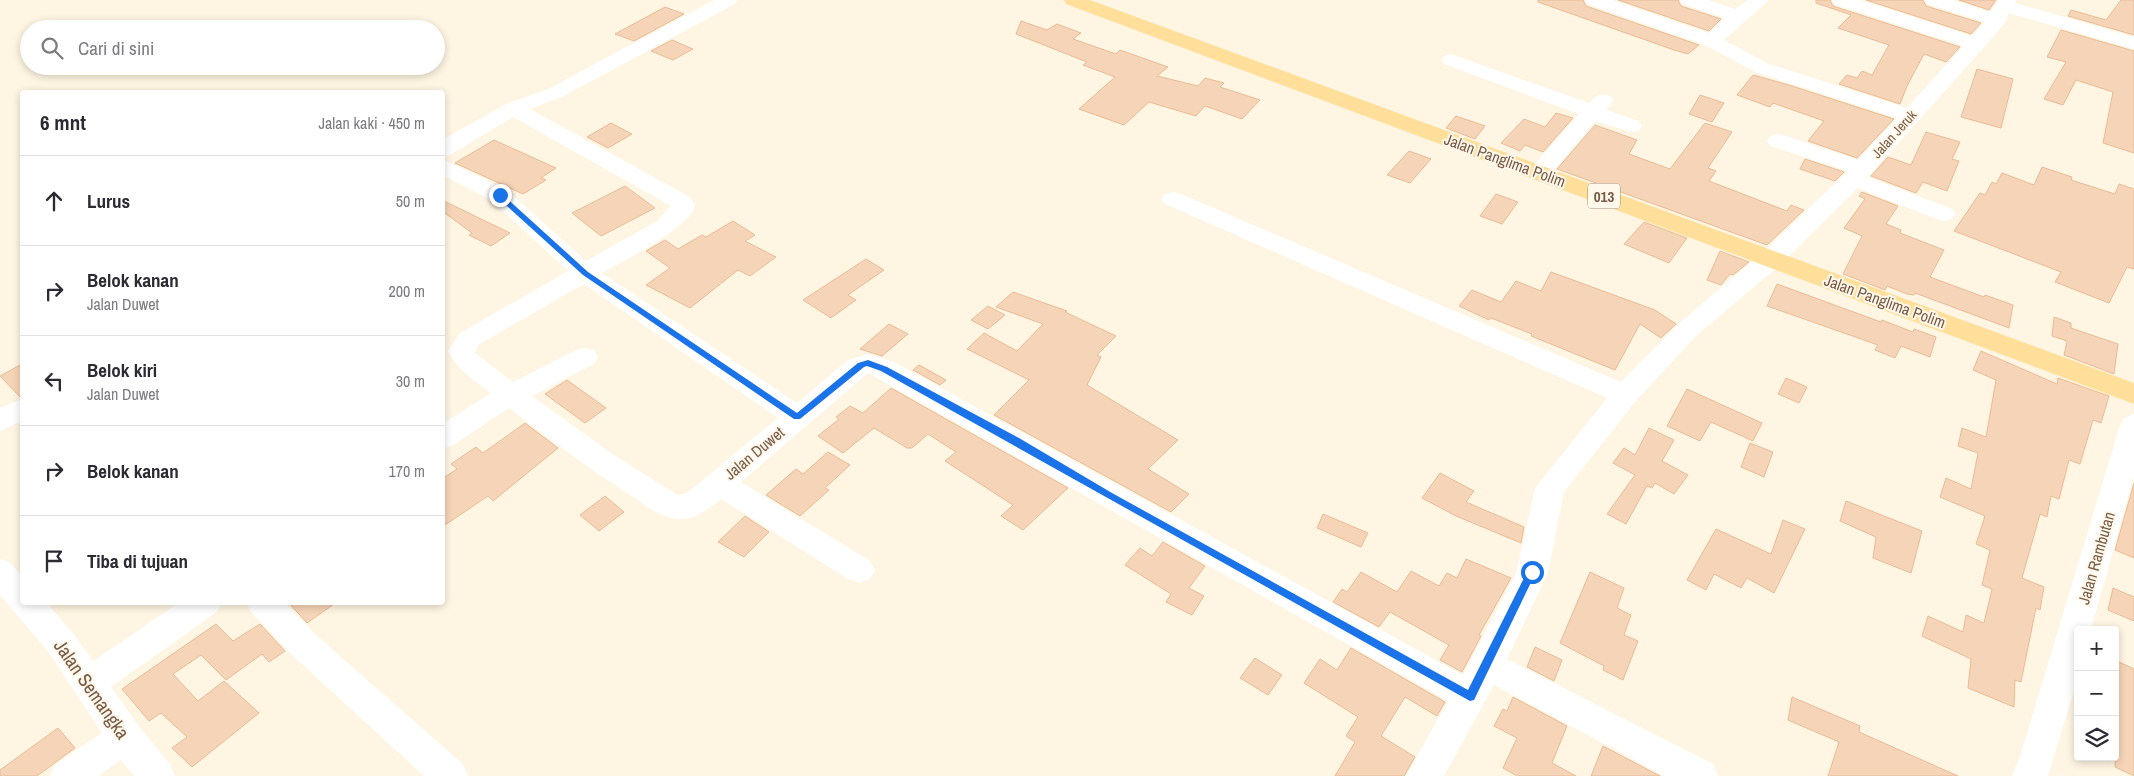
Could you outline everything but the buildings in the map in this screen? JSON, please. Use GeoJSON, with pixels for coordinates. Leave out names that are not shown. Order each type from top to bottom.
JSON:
{"type":"FeatureCollection","features":[{"type":"Feature","properties":{"kind":"main road","name":"Jalan Panglima Polim"},"geometry":{"type":"LineString","coordinates":[[1073,0],[2134,394]]}},
{"type":"Feature","properties":{"kind":"street"},"geometry":{"type":"LineString","coordinates":[[445,148],[513,108],[555,93],[728,0]]}},
{"type":"Feature","properties":{"kind":"street"},"geometry":{"type":"LineString","coordinates":[[1594,0],[1712,41],[1762,68],[1911,116]]}},
{"type":"Feature","properties":{"kind":"street"},"geometry":{"type":"LineString","coordinates":[[1689,0],[1738,16]]}},
{"type":"Feature","properties":{"kind":"street"},"geometry":{"type":"LineString","coordinates":[[1712,41],[1738,16],[1760,0]]}},
{"type":"Feature","properties":{"kind":"street"},"geometry":{"type":"LineString","coordinates":[[1841,0],[1976,44]]}},
{"type":"Feature","properties":{"kind":"street"},"geometry":{"type":"LineString","coordinates":[[1934,0],[2003,9],[2134,43]]}},
{"type":"Feature","properties":{"kind":"street","name":"Jalan Jeruk"},"geometry":{"type":"LineString","coordinates":[[1487,665],[1532,572],[1550,488],[1625,395],[1688,329],[1771,259],[1858,174],[1976,44],[2003,9]]}},
{"type":"Feature","properties":{"kind":"street"},"geometry":{"type":"LineString","coordinates":[[1451,60],[1598,105],[1631,126]]}},
{"type":"Feature","properties":{"kind":"street"},"geometry":{"type":"LineString","coordinates":[[1540,172],[1598,105]]}},
{"type":"Feature","properties":{"kind":"street"},"geometry":{"type":"LineString","coordinates":[[513,108],[682,204],[683,209],[676,218],[585,273]]}},
{"type":"Feature","properties":{"kind":"street"},"geometry":{"type":"LineString","coordinates":[[1778,141],[1858,174],[1944,214]]}},
{"type":"Feature","properties":{"kind":"street"},"geometry":{"type":"LineString","coordinates":[[445,168],[500,195],[585,273],[797,417]]}},
{"type":"Feature","properties":{"kind":"street"},"geometry":{"type":"LineString","coordinates":[[1174,199],[1625,395]]}},
{"type":"Feature","properties":{"kind":"street","name":"Jalan Duwet"},"geometry":{"type":"LineString","coordinates":[[585,273],[469,339],[461,351],[465,359],[513,396],[627,479],[667,504],[676,508],[688,506],[698,501],[861,365],[868,363],[884,369],[1016,440],[1116,500],[1470,696]]}},
{"type":"Feature","properties":{"kind":"street"},"geometry":{"type":"LineString","coordinates":[[445,436],[492,405],[513,396],[585,357]]}},
{"type":"Feature","properties":{"kind":"street","name":"Jalan Rambutan"},"geometry":{"type":"LineString","coordinates":[[2040,761],[2134,425]]}},
{"type":"Feature","properties":{"kind":"street"},"geometry":{"type":"LineString","coordinates":[[719,483],[860,570]]}},
{"type":"Feature","properties":{"kind":"street"},"geometry":{"type":"LineString","coordinates":[[0,572],[20,596]]}},
{"type":"Feature","properties":{"kind":"street","name":"Jalan Semangka"},"geometry":{"type":"LineString","coordinates":[[29,605],[61,643],[125,737],[158,776]]}},
{"type":"Feature","properties":{"kind":"street"},"geometry":{"type":"LineString","coordinates":[[89,683],[202,605]]}},
{"type":"Feature","properties":{"kind":"street"},"geometry":{"type":"LineString","coordinates":[[265,605],[305,646],[450,776]]}},
{"type":"Feature","properties":{"kind":"street"},"geometry":{"type":"LineString","coordinates":[[1424,776],[1487,665],[1700,776]]}},
{"type":"Feature","properties":{"kind":"street"},"geometry":{"type":"LineString","coordinates":[[68,776],[125,737]]}},
{"type":"Feature","properties":{"kind":"route"},"geometry":{"type":"LineString","coordinates":[[500,195],[585,273],[797,417],[861,365],[873,364],[1016,440],[1109,496],[1470,696],[1532,572]]}}]}
